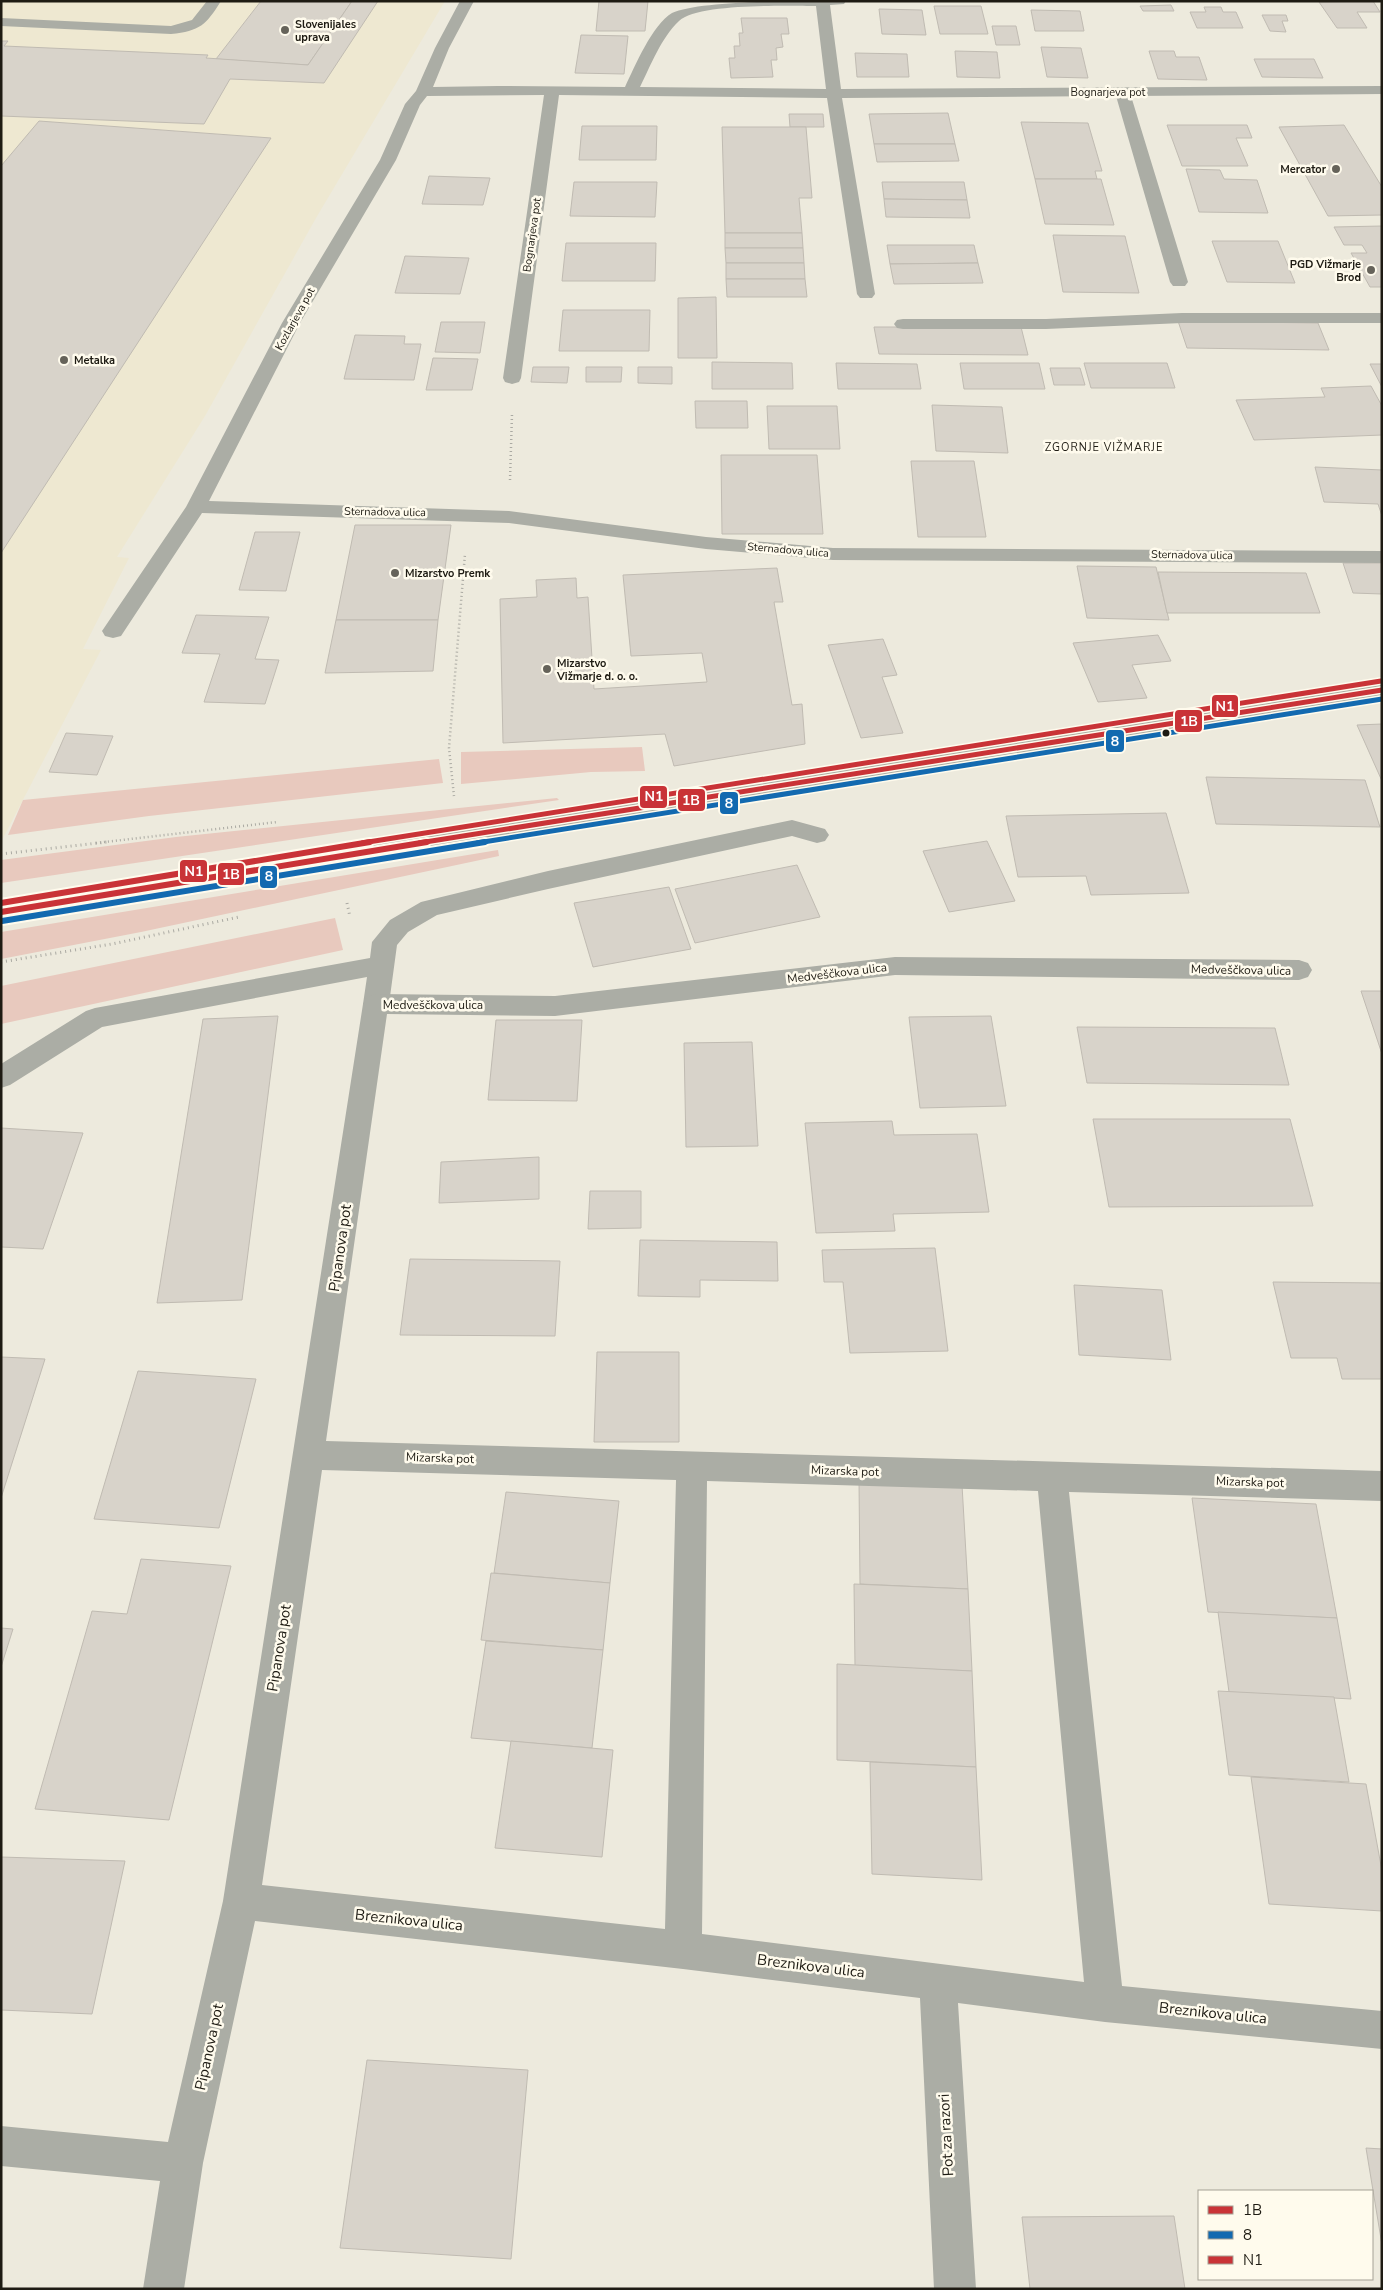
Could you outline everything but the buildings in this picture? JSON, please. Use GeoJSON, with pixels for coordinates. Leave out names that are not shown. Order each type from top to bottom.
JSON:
{"type":"FeatureCollection","features":[{"type":"Feature","properties":{"kind":"main road"},"geometry":{"type":"LineString","coordinates":[[1,912],[344,855],[1382,690]]}},
{"type":"Feature","properties":{"kind":"street"},"geometry":{"type":"LineString","coordinates":[[1,22],[170,30],[188,28],[199,24],[214,1]]}},
{"type":"Feature","properties":{"kind":"street","name":"Kozlarjeva pot"},"geometry":{"type":"LineString","coordinates":[[113,631],[196,507],[291,323],[388,160],[413,104],[423,92],[442,48],[467,1]]}},
{"type":"Feature","properties":{"kind":"street"},"geometry":{"type":"LineString","coordinates":[[822,1],[834,94],[866,294]]}},
{"type":"Feature","properties":{"kind":"street"},"geometry":{"type":"LineString","coordinates":[[631,91],[648,54],[675,17],[682,12],[716,4],[839,1]]}},
{"type":"Feature","properties":{"kind":"street","name":"Bognarjeva pot"},"geometry":{"type":"LineString","coordinates":[[423,92],[498,90],[834,94],[1382,90]]}},
{"type":"Feature","properties":{"kind":"street","name":"Bognarjeva pot"},"geometry":{"type":"LineString","coordinates":[[512,378],[552,92]]}},
{"type":"Feature","properties":{"kind":"street"},"geometry":{"type":"LineString","coordinates":[[1122,92],[1179,282]]}},
{"type":"Feature","properties":{"kind":"street"},"geometry":{"type":"LineString","coordinates":[[903,324],[1046,324],[1182,318],[1382,318]]}},
{"type":"Feature","properties":{"kind":"street","name":"Sternadova ulica"},"geometry":{"type":"LineString","coordinates":[[196,507],[469,514],[510,517],[706,543],[833,554],[1109,554],[1382,557]]}},
{"type":"Feature","properties":{"kind":"street","name":"Pipanova pot"},"geometry":{"type":"LineString","coordinates":[[163,2289],[183,2163],[241,1901],[385,942],[399,926],[430,908],[548,880],[792,828],[817,835]]}},
{"type":"Feature","properties":{"kind":"street"},"geometry":{"type":"LineString","coordinates":[[1,1078],[95,1018],[381,965]]}},
{"type":"Feature","properties":{"kind":"street","name":"Medveščkova ulica"},"geometry":{"type":"LineString","coordinates":[[376,1004],[555,1006],[895,966],[1299,970]]}},
{"type":"Feature","properties":{"kind":"street","name":"Mizarska pot"},"geometry":{"type":"LineString","coordinates":[[309,1455],[1382,1486]]}},
{"type":"Feature","properties":{"kind":"street"},"geometry":{"type":"LineString","coordinates":[[683,1950],[692,1465]]}},
{"type":"Feature","properties":{"kind":"street"},"geometry":{"type":"LineString","coordinates":[[1052,1476],[1105,2003]]}},
{"type":"Feature","properties":{"kind":"street","name":"Breznikova ulica"},"geometry":{"type":"LineString","coordinates":[[241,1901],[683,1950],[1105,2003],[1382,2030]]}},
{"type":"Feature","properties":{"kind":"street","name":"Pot za razori"},"geometry":{"type":"LineString","coordinates":[[938,1982],[955,2289]]}},
{"type":"Feature","properties":{"kind":"street"},"geometry":{"type":"LineString","coordinates":[[1,2146],[183,2163]]}},
{"type":"Feature","properties":{"kind":"path"},"geometry":{"type":"LineString","coordinates":[[510,517],[512,378]]}},
{"type":"Feature","properties":{"kind":"path"},"geometry":{"type":"LineString","coordinates":[[454,796],[450,748],[469,514]]}},
{"type":"Feature","properties":{"kind":"shaded area"},"geometry":{"type":"Polygon","coordinates":[[[1,1],[445,1],[316,218],[205,416],[117,557],[129,558],[83,649],[101,650],[1,842],[1,1]]]}},
{"type":"Feature","properties":{"kind":"shaded area"},"geometry":{"type":"Polygon","coordinates":[[[642,747],[645,771],[591,772],[461,784],[461,752],[642,747]]]}},
{"type":"Feature","properties":{"kind":"shaded area"},"geometry":{"type":"Polygon","coordinates":[[[439,759],[443,783],[149,816],[8,835],[23,800],[439,759]]]}},
{"type":"Feature","properties":{"kind":"shaded area"},"geometry":{"type":"Polygon","coordinates":[[[557,798],[559,800],[1,883],[1,860],[176,837],[557,798]]]}},
{"type":"Feature","properties":{"kind":"shaded area"},"geometry":{"type":"Polygon","coordinates":[[[498,850],[499,856],[141,932],[1,959],[1,932],[498,850]]]}},
{"type":"Feature","properties":{"kind":"shaded area"},"geometry":{"type":"Polygon","coordinates":[[[335,918],[343,950],[1,1024],[1,986],[335,918]]]}},
{"type":"Feature","properties":{"kind":"transit line","name":"N1"},"geometry":{"type":"LineString","coordinates":[[1,903],[343,846],[1381,681]]}},
{"type":"Feature","properties":{"kind":"transit line","name":"1B"},"geometry":{"type":"LineString","coordinates":[[1,912],[344,855],[1382,690]]}},
{"type":"Feature","properties":{"kind":"transit line","name":"8"},"geometry":{"type":"LineString","coordinates":[[2,921],[345,864],[1382,699]]}},
{"type":"Feature","properties":{"kind":"place","name":"Slovenijales uprava"},"geometry":{"type":"Point","coordinates":[285,30]}},
{"type":"Feature","properties":{"kind":"place","name":"Mercator"},"geometry":{"type":"Point","coordinates":[1336,169]}},
{"type":"Feature","properties":{"kind":"place","name":"PGD Vižmarje Brod"},"geometry":{"type":"Point","coordinates":[1371,270]}},
{"type":"Feature","properties":{"kind":"place","name":"Metalka"},"geometry":{"type":"Point","coordinates":[64,360]}},
{"type":"Feature","properties":{"kind":"place","name":"Mizarstvo Premk"},"geometry":{"type":"Point","coordinates":[395,573]}},
{"type":"Feature","properties":{"kind":"place","name":"Mizarstvo Vižmarje d. o. o."},"geometry":{"type":"Point","coordinates":[547,669]}},
{"type":"Feature","properties":{"kind":"district","name":"ZGORNJE VIŽMARJE"},"geometry":{"type":"Point","coordinates":[1104,447]}}]}
